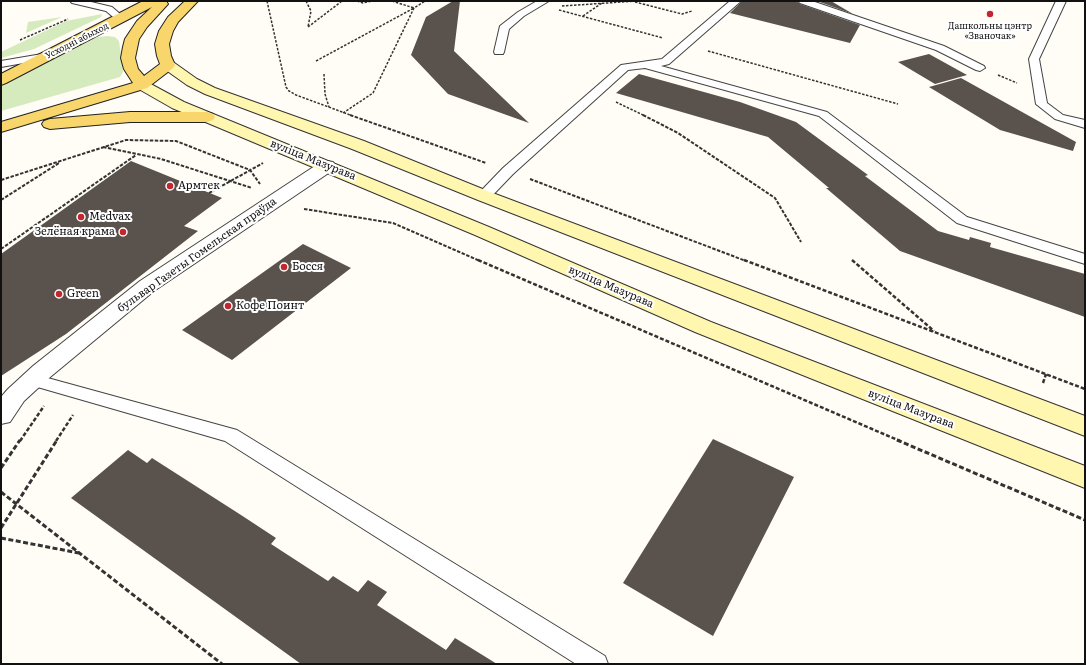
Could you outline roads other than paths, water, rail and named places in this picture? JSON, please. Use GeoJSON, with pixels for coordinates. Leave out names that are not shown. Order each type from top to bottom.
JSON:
{"type":"FeatureCollection","features":[{"type":"Feature","properties":{"kind":"main road","name":"Усходні абыход"},"geometry":{"type":"LineString","coordinates":[[1,80],[121,19],[153,1]]}},
{"type":"Feature","properties":{"kind":"main road"},"geometry":{"type":"LineString","coordinates":[[142,85],[131,69],[128,58],[130,48],[136,31],[166,1]]}},
{"type":"Feature","properties":{"kind":"main road"},"geometry":{"type":"LineString","coordinates":[[192,1],[181,11],[166,32],[162,44],[164,56],[168,65],[192,82],[210,91],[358,145],[484,196],[1085,426]]}},
{"type":"Feature","properties":{"kind":"main road"},"geometry":{"type":"LineString","coordinates":[[1,127],[142,85],[168,65]]}},
{"type":"Feature","properties":{"kind":"main road","name":"вуліца Мазурава"},"geometry":{"type":"LineString","coordinates":[[142,85],[173,102],[207,117],[327,166],[703,327],[1085,477]]}},
{"type":"Feature","properties":{"kind":"main road"},"geometry":{"type":"LineString","coordinates":[[1,132],[24,127],[86,120],[157,116],[207,117]]}},
{"type":"Feature","properties":{"kind":"main road"},"geometry":{"type":"LineString","coordinates":[[327,166],[358,145]]}},
{"type":"Feature","properties":{"kind":"street","name":"бульвар Газеты Гомельская праўда"},"geometry":{"type":"LineString","coordinates":[[1,415],[16,395],[95,327],[147,286],[327,166]]}},
{"type":"Feature","properties":{"kind":"lane"},"geometry":{"type":"LineString","coordinates":[[75,1],[109,9],[121,19]]}},
{"type":"Feature","properties":{"kind":"lane"},"geometry":{"type":"LineString","coordinates":[[484,196],[508,171],[625,67],[665,62],[736,1]]}},
{"type":"Feature","properties":{"kind":"lane"},"geometry":{"type":"LineString","coordinates":[[803,1],[940,48],[980,68]]}},
{"type":"Feature","properties":{"kind":"lane"},"geometry":{"type":"LineString","coordinates":[[1061,1],[1034,58],[1042,104],[1059,117],[1085,124]]}},
{"type":"Feature","properties":{"kind":"lane"},"geometry":{"type":"LineString","coordinates":[[499,52],[504,28],[521,14],[544,4]]}},
{"type":"Feature","properties":{"kind":"lane"},"geometry":{"type":"LineString","coordinates":[[1,64],[48,56]]}},
{"type":"Feature","properties":{"kind":"lane"},"geometry":{"type":"LineString","coordinates":[[643,64],[822,114],[962,220],[1085,260]]}},
{"type":"Feature","properties":{"kind":"lane"},"geometry":{"type":"LineString","coordinates":[[33,380],[231,435],[597,664]]}},
{"type":"Feature","properties":{"kind":"place","name":"Дашкольны цэнтр «Званочак»"},"geometry":{"type":"Point","coordinates":[990,14]}},
{"type":"Feature","properties":{"kind":"place","name":"Армтек"},"geometry":{"type":"Point","coordinates":[170,186]}},
{"type":"Feature","properties":{"kind":"place","name":"Medvax"},"geometry":{"type":"Point","coordinates":[81,217]}},
{"type":"Feature","properties":{"kind":"place","name":"Зелёная крама"},"geometry":{"type":"Point","coordinates":[123,232]}},
{"type":"Feature","properties":{"kind":"place","name":"Босся"},"geometry":{"type":"Point","coordinates":[284,267]}},
{"type":"Feature","properties":{"kind":"place","name":"Green"},"geometry":{"type":"Point","coordinates":[59,294]}},
{"type":"Feature","properties":{"kind":"place","name":"Кофе Поинт"},"geometry":{"type":"Point","coordinates":[228,306]}}]}
